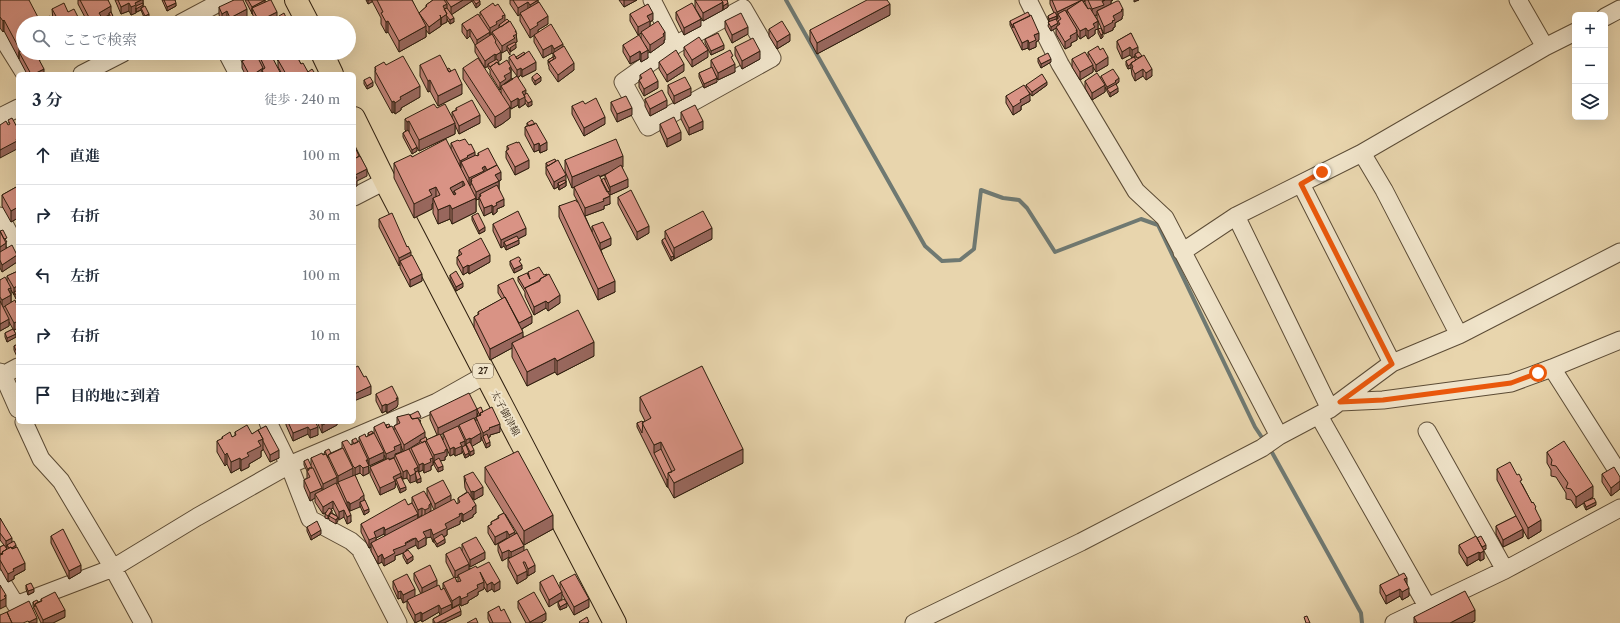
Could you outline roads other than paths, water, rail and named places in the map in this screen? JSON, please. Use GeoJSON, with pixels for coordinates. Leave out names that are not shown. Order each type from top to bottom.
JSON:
{"type":"FeatureCollection","features":[{"type":"Feature","properties":{"kind":"main road"},"geometry":{"type":"LineString","coordinates":[[296,0],[304,16]]}},
{"type":"Feature","properties":{"kind":"main road"},"geometry":{"type":"LineString","coordinates":[[325,60],[331,72]]}},
{"type":"Feature","properties":{"kind":"main road","name":"太子御津線"},"geometry":{"type":"LineString","coordinates":[[356,122],[485,375],[615,623]]}},
{"type":"Feature","properties":{"kind":"street"},"geometry":{"type":"LineString","coordinates":[[208,16],[224,0]]}},
{"type":"Feature","properties":{"kind":"street"},"geometry":{"type":"LineString","coordinates":[[652,0],[675,45]]}},
{"type":"Feature","properties":{"kind":"street"},"geometry":{"type":"LineString","coordinates":[[1028,0],[1060,64],[1136,190],[1165,218],[1279,436]]}},
{"type":"Feature","properties":{"kind":"street"},"geometry":{"type":"LineString","coordinates":[[1518,0],[1545,47]]}},
{"type":"Feature","properties":{"kind":"street"},"geometry":{"type":"LineString","coordinates":[[743,8],[772,58],[648,127],[624,82],[675,45],[743,8]]}},
{"type":"Feature","properties":{"kind":"street"},"geometry":{"type":"LineString","coordinates":[[1608,15],[1620,9]]}},
{"type":"Feature","properties":{"kind":"street"},"geometry":{"type":"LineString","coordinates":[[0,34],[16,60]]}},
{"type":"Feature","properties":{"kind":"street"},"geometry":{"type":"LineString","coordinates":[[1182,252],[1236,216],[1362,153],[1545,47],[1572,34]]}},
{"type":"Feature","properties":{"kind":"street"},"geometry":{"type":"LineString","coordinates":[[16,60],[24,72]]}},
{"type":"Feature","properties":{"kind":"street"},"geometry":{"type":"LineString","coordinates":[[86,72],[109,60]]}},
{"type":"Feature","properties":{"kind":"street"},"geometry":{"type":"LineString","coordinates":[[231,60],[237,72]]}},
{"type":"Feature","properties":{"kind":"street"},"geometry":{"type":"LineString","coordinates":[[0,117],[16,109]]}},
{"type":"Feature","properties":{"kind":"street"},"geometry":{"type":"LineString","coordinates":[[1362,153],[1384,190],[1459,335]]}},
{"type":"Feature","properties":{"kind":"street"},"geometry":{"type":"LineString","coordinates":[[356,197],[385,180]]}},
{"type":"Feature","properties":{"kind":"street"},"geometry":{"type":"LineString","coordinates":[[1301,184],[1392,364]]}},
{"type":"Feature","properties":{"kind":"street"},"geometry":{"type":"LineString","coordinates":[[0,216],[16,246]]}},
{"type":"Feature","properties":{"kind":"street"},"geometry":{"type":"LineString","coordinates":[[1236,216],[1427,606]]}},
{"type":"Feature","properties":{"kind":"street"},"geometry":{"type":"LineString","coordinates":[[914,623],[1081,542],[1262,448],[1279,436],[1330,409],[1392,364],[1459,335],[1620,252]]}},
{"type":"Feature","properties":{"kind":"street"},"geometry":{"type":"LineString","coordinates":[[1330,409],[1383,400],[1511,383],[1620,340]]}},
{"type":"Feature","properties":{"kind":"street"},"geometry":{"type":"LineString","coordinates":[[1552,368],[1620,475]]}},
{"type":"Feature","properties":{"kind":"street"},"geometry":{"type":"LineString","coordinates":[[7,372],[16,402]]}},
{"type":"Feature","properties":{"kind":"street"},"geometry":{"type":"LineString","coordinates":[[0,579],[16,605],[114,568],[197,517],[289,465],[437,402],[485,375]]}},
{"type":"Feature","properties":{"kind":"street"},"geometry":{"type":"LineString","coordinates":[[25,424],[41,458],[61,481],[114,568],[143,623]]}},
{"type":"Feature","properties":{"kind":"street"},"geometry":{"type":"LineString","coordinates":[[269,424],[289,465],[310,519],[351,541],[360,549],[398,623]]}},
{"type":"Feature","properties":{"kind":"street"},"geometry":{"type":"LineString","coordinates":[[1427,431],[1505,570]]}},
{"type":"Feature","properties":{"kind":"street"},"geometry":{"type":"LineString","coordinates":[[1394,623],[1505,570],[1620,508]]}},
{"type":"Feature","properties":{"kind":"waterway"},"geometry":{"type":"LineString","coordinates":[[786,0],[925,246],[942,261],[960,260],[974,249],[981,190],[1003,198],[1019,200],[1027,208],[1055,252],[1141,219],[1158,225],[1255,427],[1265,442]]}},
{"type":"Feature","properties":{"kind":"waterway"},"geometry":{"type":"LineString","coordinates":[[1269,447],[1361,613],[1362,623]]}}]}
